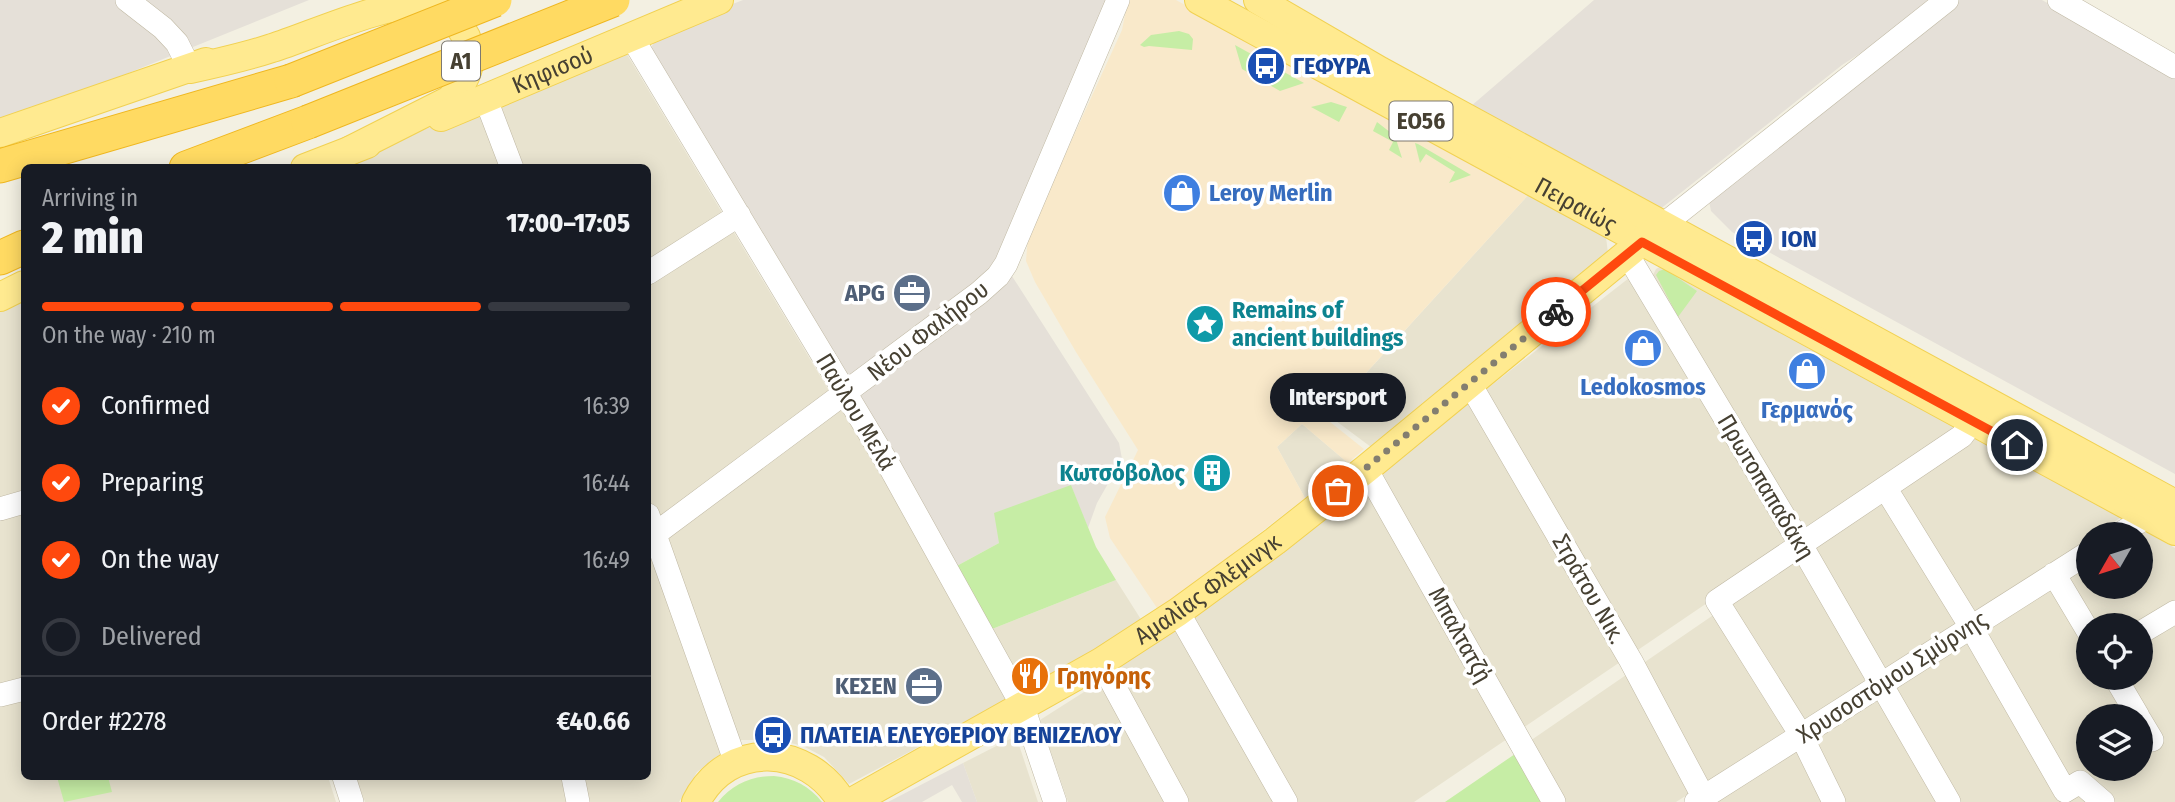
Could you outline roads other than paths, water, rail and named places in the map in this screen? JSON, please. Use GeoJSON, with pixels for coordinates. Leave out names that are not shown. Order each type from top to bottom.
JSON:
{"type":"FeatureCollection","features":[{"type":"Feature","properties":{"kind":"highway","name":"Α1"},"geometry":{"type":"LineString","coordinates":[[0,166],[291,81],[495,0]]}},
{"type":"Feature","properties":{"kind":"highway","name":"Α1"},"geometry":{"type":"LineString","coordinates":[[196,164],[613,0]]}},
{"type":"Feature","properties":{"kind":"main road"},"geometry":{"type":"LineString","coordinates":[[0,133],[190,69],[355,0]]}},
{"type":"Feature","properties":{"kind":"main road","name":"Κηφισού"},"geometry":{"type":"LineString","coordinates":[[315,164],[437,118],[719,0]]}},
{"type":"Feature","properties":{"kind":"main road","name":"Πειραιώς"},"geometry":{"type":"LineString","coordinates":[[1199,0],[1973,421],[2165,499]]}},
{"type":"Feature","properties":{"kind":"main road","name":"Πειραιώς"},"geometry":{"type":"LineString","coordinates":[[1258,0],[1380,71],[1644,240],[2165,499],[2175,531]]}},
{"type":"Feature","properties":{"kind":"main road"},"geometry":{"type":"LineString","coordinates":[[190,69],[274,48],[387,7],[425,5],[442,10],[456,21],[466,38],[470,53],[468,71],[462,86],[450,100],[351,150]]}},
{"type":"Feature","properties":{"kind":"main road","name":"Αμαλίας Φλέμινγκ"},"geometry":{"type":"LineString","coordinates":[[852,802],[1101,662],[1178,612],[1275,541],[1366,469],[1644,240]]}},
{"type":"Feature","properties":{"kind":"main road"},"geometry":{"type":"LineString","coordinates":[[0,297],[21,286]]}},
{"type":"Feature","properties":{"kind":"main road"},"geometry":{"type":"LineString","coordinates":[[696,802],[710,782],[736,763],[771,756],[807,766],[822,776],[842,802]]}},
{"type":"Feature","properties":{"kind":"street"},"geometry":{"type":"LineString","coordinates":[[127,0],[163,28],[177,43],[190,69]]}},
{"type":"Feature","properties":{"kind":"street","name":"Νέου Φαλήρου"},"geometry":{"type":"LineString","coordinates":[[651,528],[846,395],[979,293],[998,275],[1006,264],[1118,0]]}},
{"type":"Feature","properties":{"kind":"street"},"geometry":{"type":"LineString","coordinates":[[1644,240],[1947,0]]}},
{"type":"Feature","properties":{"kind":"street"},"geometry":{"type":"LineString","coordinates":[[2059,0],[2175,67]]}},
{"type":"Feature","properties":{"kind":"street","name":"Παύλου Μελά"},"geometry":{"type":"LineString","coordinates":[[631,36],[891,469],[1023,707],[1055,802]]}},
{"type":"Feature","properties":{"kind":"street"},"geometry":{"type":"LineString","coordinates":[[485,97],[510,164]]}},
{"type":"Feature","properties":{"kind":"street"},"geometry":{"type":"LineString","coordinates":[[651,271],[739,215]]}},
{"type":"Feature","properties":{"kind":"street","name":"Πρωτοπαπαδάκη"},"geometry":{"type":"LineString","coordinates":[[1644,240],[1801,545],[1949,802]]}},
{"type":"Feature","properties":{"kind":"street","name":"Στράτου Νικ."},"geometry":{"type":"LineString","coordinates":[[1470,384],[1631,661],[1702,801]]}},
{"type":"Feature","properties":{"kind":"street"},"geometry":{"type":"LineString","coordinates":[[1835,802],[1801,736],[1717,601],[1962,436],[1973,421]]}},
{"type":"Feature","properties":{"kind":"street","name":"Μπαλτατζή"},"geometry":{"type":"LineString","coordinates":[[1366,469],[1554,802]]}},
{"type":"Feature","properties":{"kind":"street"},"geometry":{"type":"LineString","coordinates":[[1886,489],[2072,786],[2103,802]]}},
{"type":"Feature","properties":{"kind":"street"},"geometry":{"type":"LineString","coordinates":[[2135,522],[2165,499]]}},
{"type":"Feature","properties":{"kind":"street"},"geometry":{"type":"LineString","coordinates":[[0,509],[21,503]]}},
{"type":"Feature","properties":{"kind":"street"},"geometry":{"type":"LineString","coordinates":[[651,532],[736,763]]}},
{"type":"Feature","properties":{"kind":"street","name":"Χρυσοστόμου Σμύρνης"},"geometry":{"type":"LineString","coordinates":[[1702,801],[2076,560]]}},
{"type":"Feature","properties":{"kind":"street"},"geometry":{"type":"LineString","coordinates":[[2054,574],[2077,613]]}},
{"type":"Feature","properties":{"kind":"street"},"geometry":{"type":"LineString","coordinates":[[1178,612],[1286,802]]}},
{"type":"Feature","properties":{"kind":"street"},"geometry":{"type":"LineString","coordinates":[[2153,625],[2175,612]]}},
{"type":"Feature","properties":{"kind":"street"},"geometry":{"type":"LineString","coordinates":[[1101,662],[1177,802]]}},
{"type":"Feature","properties":{"kind":"street"},"geometry":{"type":"LineString","coordinates":[[0,695],[21,690]]}},
{"type":"Feature","properties":{"kind":"street"},"geometry":{"type":"LineString","coordinates":[[345,780],[352,802]]}},
{"type":"Feature","properties":{"kind":"street"},"geometry":{"type":"LineString","coordinates":[[574,780],[578,802]]}},
{"type":"Feature","properties":{"kind":"place","name":"ΓΕΦΥΡΑ"},"geometry":{"type":"Point","coordinates":[1266,66]}},
{"type":"Feature","properties":{"kind":"place","name":"Leroy Merlin"},"geometry":{"type":"Point","coordinates":[1182,193]}},
{"type":"Feature","properties":{"kind":"place","name":"ΙΟΝ"},"geometry":{"type":"Point","coordinates":[1754,239]}},
{"type":"Feature","properties":{"kind":"place","name":"APG"},"geometry":{"type":"Point","coordinates":[912,293]}},
{"type":"Feature","properties":{"kind":"place","name":"Remains of ancient buildings"},"geometry":{"type":"Point","coordinates":[1205,324]}},
{"type":"Feature","properties":{"kind":"place","name":"Ledokosmos"},"geometry":{"type":"Point","coordinates":[1643,348]}},
{"type":"Feature","properties":{"kind":"place","name":"Γερμανός"},"geometry":{"type":"Point","coordinates":[1807,371]}},
{"type":"Feature","properties":{"kind":"place","name":"Κωτσόβολος"},"geometry":{"type":"Point","coordinates":[1212,473]}},
{"type":"Feature","properties":{"kind":"place","name":"Intersport"},"geometry":{"type":"Point","coordinates":[1338,491]}},
{"type":"Feature","properties":{"kind":"place","name":"Γρηγόρης"},"geometry":{"type":"Point","coordinates":[1030,676]}},
{"type":"Feature","properties":{"kind":"place","name":"ΚΕΣΕΝ"},"geometry":{"type":"Point","coordinates":[924,686]}},
{"type":"Feature","properties":{"kind":"place","name":"ΠΛΑΤΕΙΑ ΕΛΕΥΘΕΡΙΟΥ ΒΕΝΙΖΕΛΟΥ"},"geometry":{"type":"Point","coordinates":[773,735]}}]}
